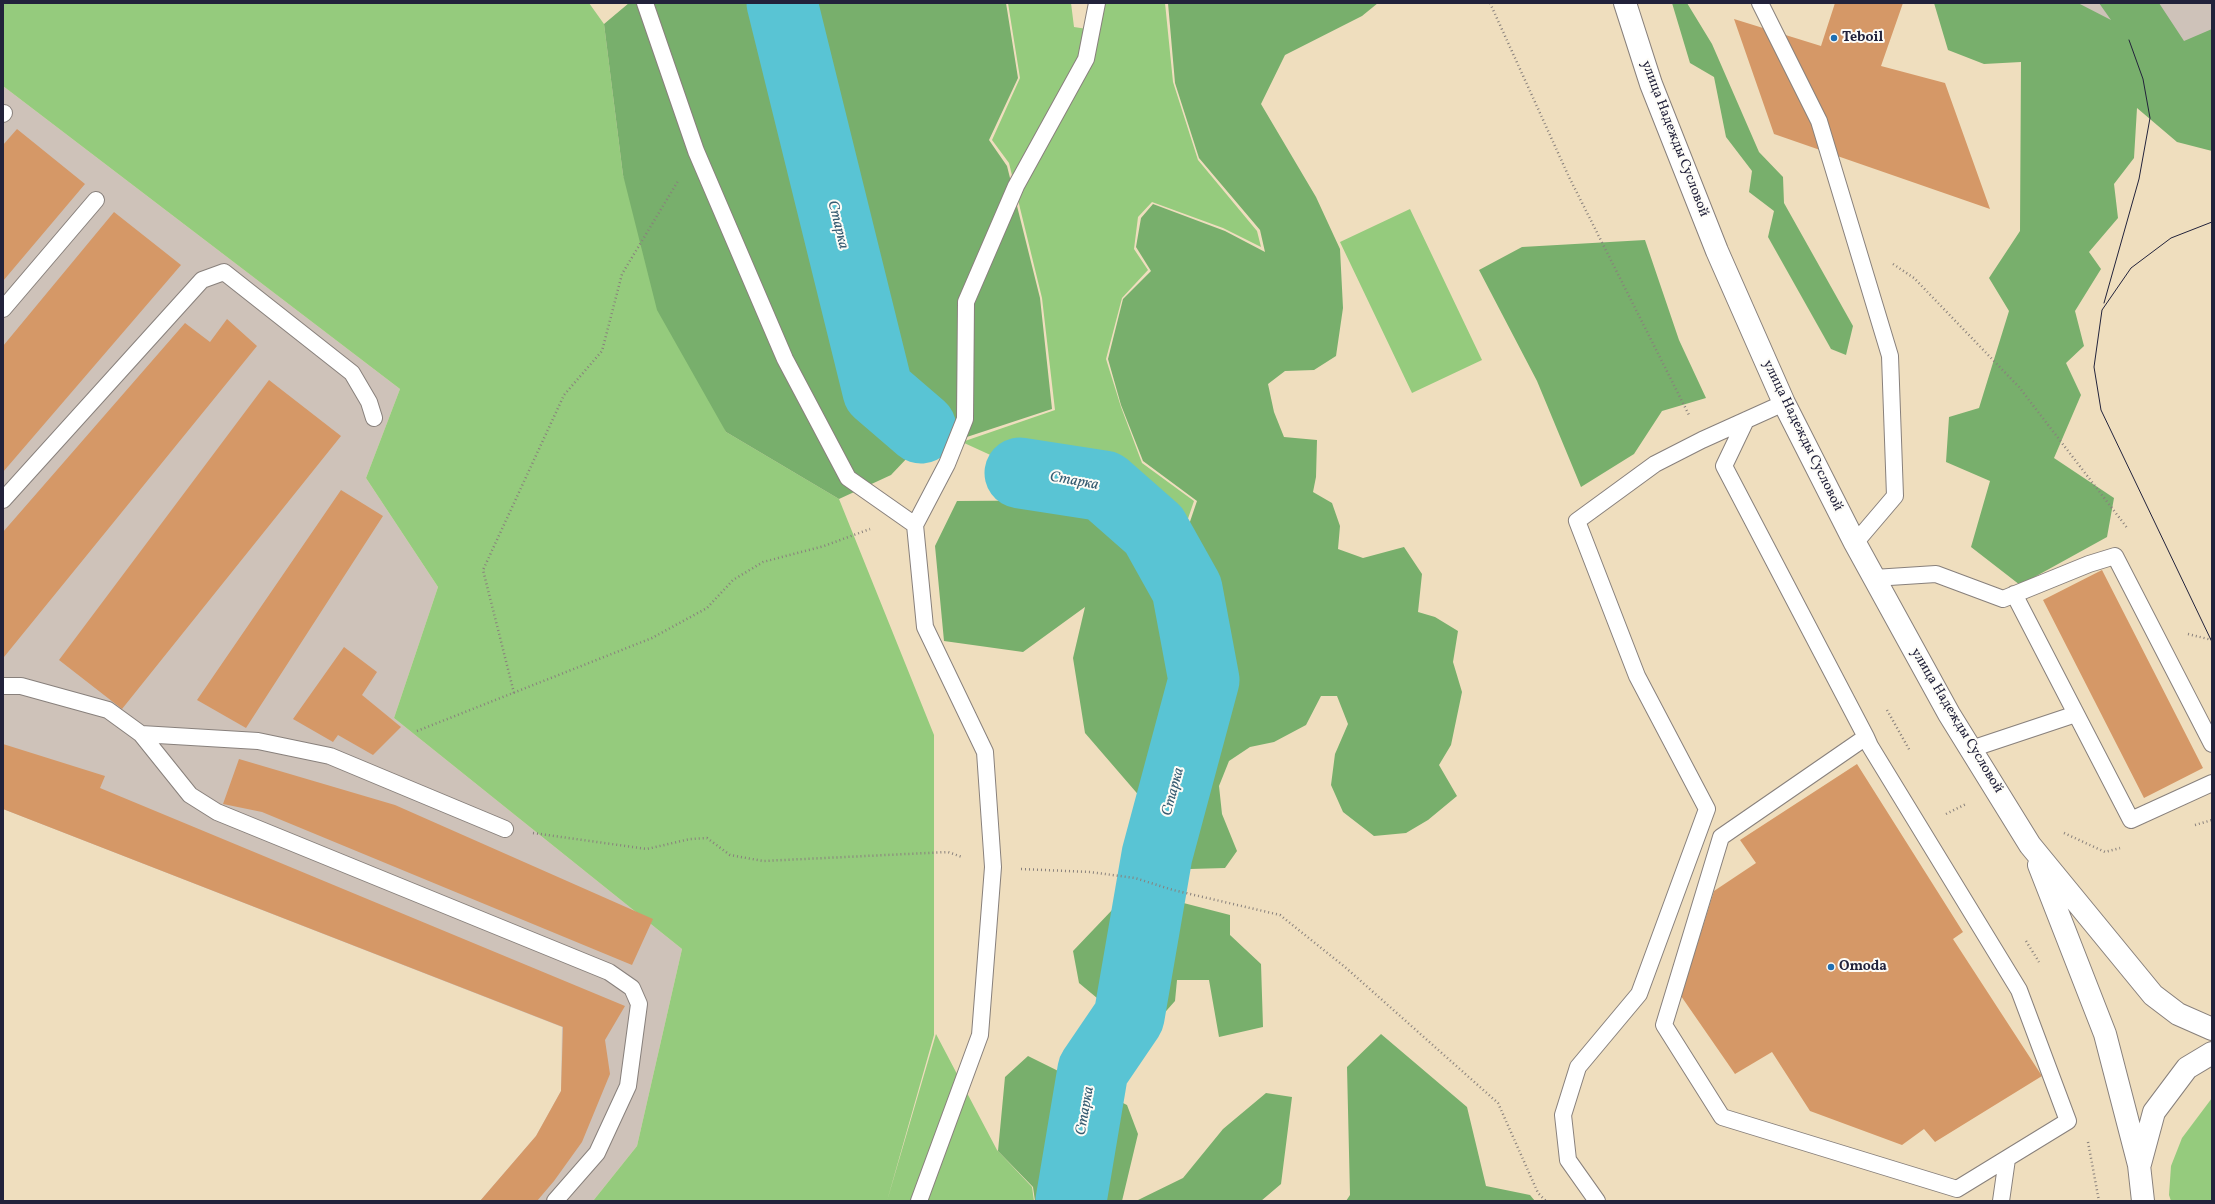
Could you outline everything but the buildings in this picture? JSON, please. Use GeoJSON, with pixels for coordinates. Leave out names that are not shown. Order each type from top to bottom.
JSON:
{"type":"FeatureCollection","features":[{"type":"Feature","properties":{"kind":"main road","name":"улица Надежды Сусловой"},"geometry":{"type":"LineString","coordinates":[[1625,3],[1652,84],[1716,250],[1784,403],[1855,543],[1949,714],[2030,844]]}},
{"type":"Feature","properties":{"kind":"main road"},"geometry":{"type":"LineString","coordinates":[[2030,844],[2153,995],[2178,1014],[2212,1029]]}},
{"type":"Feature","properties":{"kind":"main road"},"geometry":{"type":"LineString","coordinates":[[2030,844],[2105,1034],[2140,1165],[2143,1201]]}},
{"type":"Feature","properties":{"kind":"main road"},"geometry":{"type":"LineString","coordinates":[[2140,1165],[2154,1112],[2187,1068],[2212,1053]]}},
{"type":"Feature","properties":{"kind":"lane"},"geometry":{"type":"LineString","coordinates":[[646,3],[696,151],[785,359],[848,478],[916,526]]}},
{"type":"Feature","properties":{"kind":"lane"},"geometry":{"type":"LineString","coordinates":[[919,1201],[980,1035],[993,867],[985,752],[925,627],[916,526],[947,464],[964,419],[966,302],[1016,186],[1086,58],[1097,3]]}},
{"type":"Feature","properties":{"kind":"lane"},"geometry":{"type":"LineString","coordinates":[[1760,3],[1819,121],[1890,356],[1895,496],[1855,543]]}},
{"type":"Feature","properties":{"kind":"lane"},"geometry":{"type":"LineString","coordinates":[[3,309],[96,200]]}},
{"type":"Feature","properties":{"kind":"lane"},"geometry":{"type":"LineString","coordinates":[[3,500],[202,280],[224,272],[352,373],[369,402],[374,418]]}},
{"type":"Feature","properties":{"kind":"lane"},"geometry":{"type":"LineString","coordinates":[[1597,1201],[1568,1160],[1563,1115],[1578,1066],[1639,994],[1707,809],[1636,676],[1577,521],[1655,464],[1784,403]]}},
{"type":"Feature","properties":{"kind":"lane"},"geometry":{"type":"LineString","coordinates":[[1746,420],[1724,466],[1866,737],[2019,990],[2068,1121],[1957,1189],[1722,1117],[1664,1025],[1721,837],[1866,737]]}},
{"type":"Feature","properties":{"kind":"lane"},"geometry":{"type":"LineString","coordinates":[[1874,578],[1936,574],[2009,596],[2089,564],[2115,556],[2212,744]]}},
{"type":"Feature","properties":{"kind":"lane"},"geometry":{"type":"LineString","coordinates":[[2009,596],[2076,714],[2131,820],[2212,783]]}},
{"type":"Feature","properties":{"kind":"lane"},"geometry":{"type":"LineString","coordinates":[[3,686],[21,686],[108,710],[141,734],[190,795],[218,812],[609,972],[632,988],[639,1004],[628,1086],[597,1153],[555,1201]]}},
{"type":"Feature","properties":{"kind":"lane"},"geometry":{"type":"LineString","coordinates":[[1971,749],[2076,714]]}},
{"type":"Feature","properties":{"kind":"lane"},"geometry":{"type":"LineString","coordinates":[[141,734],[258,741],[330,756],[505,829]]}},
{"type":"Feature","properties":{"kind":"lane"},"geometry":{"type":"LineString","coordinates":[[2001,1201],[2007,1159]]}},
{"type":"Feature","properties":{"kind":"path"},"geometry":{"type":"LineString","coordinates":[[514,693],[483,570],[564,395],[602,351],[622,274],[696,151]]}},
{"type":"Feature","properties":{"kind":"path"},"geometry":{"type":"LineString","coordinates":[[1854,239],[1914,278],[2019,387],[2132,534]]}},
{"type":"Feature","properties":{"kind":"path"},"geometry":{"type":"LineString","coordinates":[[417,731],[652,638],[707,608],[733,580],[763,562],[824,546],[872,528],[895,511]]}},
{"type":"Feature","properties":{"kind":"path"},"geometry":{"type":"LineString","coordinates":[[2181,632],[2212,640]]}},
{"type":"Feature","properties":{"kind":"path"},"geometry":{"type":"LineString","coordinates":[[1946,814],[1996,789]]}},
{"type":"Feature","properties":{"kind":"path"},"geometry":{"type":"LineString","coordinates":[[2189,827],[2212,820]]}},
{"type":"Feature","properties":{"kind":"path"},"geometry":{"type":"LineString","coordinates":[[2058,828],[2064,833],[2105,852],[2121,848]]}},
{"type":"Feature","properties":{"kind":"path"},"geometry":{"type":"LineString","coordinates":[[505,829],[647,849],[690,839],[707,838],[730,855],[763,861],[948,852],[993,867],[1090,872],[1135,878],[1173,890],[1280,915],[1345,967],[1498,1103],[1538,1193],[1546,1201]]}},
{"type":"Feature","properties":{"kind":"shaded area"},"geometry":{"type":"Polygon","coordinates":[[[2037,3],[2212,3],[2212,73],[2037,3]]]}},
{"type":"Feature","properties":{"kind":"shaded area"},"geometry":{"type":"Polygon","coordinates":[[[3,86],[400,389],[366,478],[438,587],[394,718],[682,949],[637,1146],[593,1201],[480,1201],[536,1136],[561,1091],[562,1027],[3,809],[3,86]]]}},
{"type":"Feature","properties":{"kind":"green space"},"geometry":{"type":"Polygon","coordinates":[[[3,3],[589,3],[604,24],[623,175],[726,432],[839,499],[934,735],[934,1035],[887,1201],[593,1201],[637,1146],[682,949],[394,718],[438,587],[366,478],[400,389],[3,86],[3,3]]]}},
{"type":"Feature","properties":{"kind":"green space"},"geometry":{"type":"Polygon","coordinates":[[[629,3],[1006,3],[1018,78],[989,140],[1007,166],[1040,298],[1052,409],[909,456],[891,475],[839,499],[726,432],[657,310],[623,175],[604,24],[629,3]]]}},
{"type":"Feature","properties":{"kind":"green space"},"geometry":{"type":"Polygon","coordinates":[[[1008,3],[1071,3],[1074,27],[1100,31],[1105,3],[1165,3],[1173,82],[1198,160],[1257,231],[1261,247],[1223,228],[1152,202],[1138,217],[1134,249],[1148,270],[1122,298],[1106,359],[1121,407],[1142,463],[1194,501],[1179,545],[1161,534],[1157,527],[1106,483],[1021,469],[962,442],[1055,410],[1042,298],[1009,163],[992,140],[1020,78],[1008,3]]]}},
{"type":"Feature","properties":{"kind":"green space"},"geometry":{"type":"Polygon","coordinates":[[[1168,3],[1378,3],[1362,16],[1285,55],[1261,104],[1316,197],[1340,249],[1343,308],[1336,356],[1314,370],[1285,371],[1268,384],[1274,412],[1284,437],[1317,440],[1316,477],[1313,492],[1332,503],[1340,526],[1338,549],[1363,558],[1404,547],[1422,574],[1418,612],[1435,617],[1458,631],[1453,662],[1462,692],[1451,745],[1439,765],[1457,796],[1428,820],[1406,833],[1374,836],[1343,812],[1331,785],[1335,754],[1348,724],[1337,696],[1321,696],[1306,725],[1274,742],[1250,747],[1229,761],[1219,786],[1222,814],[1237,851],[1225,868],[1190,869],[1148,806],[1085,733],[1073,658],[1085,607],[1023,652],[944,641],[935,546],[957,501],[1097,500],[1181,548],[1197,501],[1143,461],[1121,405],[1108,359],[1123,299],[1151,271],[1136,247],[1141,218],[1153,204],[1225,231],[1265,252],[1260,230],[1199,158],[1175,83],[1168,3]]]}},
{"type":"Feature","properties":{"kind":"green space"},"geometry":{"type":"Polygon","coordinates":[[[1672,3],[1687,3],[1712,44],[1759,152],[1783,177],[1784,203],[1853,326],[1846,355],[1831,349],[1768,237],[1774,211],[1749,192],[1752,171],[1726,137],[1714,77],[1690,63],[1672,3]]]}},
{"type":"Feature","properties":{"kind":"green space"},"geometry":{"type":"Polygon","coordinates":[[[1934,3],[2078,3],[2111,20],[2099,3],[2159,3],[2184,41],[2212,29],[2212,151],[2177,142],[2137,108],[2134,158],[2114,184],[2118,218],[2089,252],[2101,269],[2075,311],[2084,346],[2066,363],[2081,395],[2054,458],[2114,498],[2107,537],[2020,585],[1971,547],[1990,481],[1946,462],[1949,417],[1979,408],[2009,311],[1989,278],[2020,231],[2021,62],[1984,64],[1948,50],[1934,3]]]}},
{"type":"Feature","properties":{"kind":"green space"},"geometry":{"type":"Polygon","coordinates":[[[1410,209],[1482,360],[1412,393],[1340,242],[1410,209]]]}},
{"type":"Feature","properties":{"kind":"green space"},"geometry":{"type":"Polygon","coordinates":[[[1645,240],[1679,340],[1706,398],[1662,411],[1634,454],[1581,487],[1537,381],[1479,270],[1522,247],[1645,240]]]}},
{"type":"Feature","properties":{"kind":"green space"},"geometry":{"type":"Polygon","coordinates":[[[1137,891],[1230,915],[1230,935],[1261,964],[1263,1027],[1219,1037],[1209,980],[1177,980],[1175,1001],[1152,1027],[1097,998],[1079,983],[1073,951],[1114,908],[1137,891]]]}},
{"type":"Feature","properties":{"kind":"green space"},"geometry":{"type":"Polygon","coordinates":[[[936,1034],[997,1150],[1032,1187],[1034,1201],[887,1201],[936,1034]]]}},
{"type":"Feature","properties":{"kind":"green space"},"geometry":{"type":"Polygon","coordinates":[[[1381,1034],[1467,1107],[1486,1186],[1530,1195],[1535,1201],[1346,1201],[1350,1195],[1347,1067],[1381,1034]]]}},
{"type":"Feature","properties":{"kind":"green space"},"geometry":{"type":"Polygon","coordinates":[[[1028,1056],[1127,1105],[1138,1134],[1122,1201],[1035,1201],[1033,1187],[998,1151],[1005,1077],[1028,1056]]]}},
{"type":"Feature","properties":{"kind":"green space"},"geometry":{"type":"Polygon","coordinates":[[[1266,1093],[1292,1097],[1281,1184],[1261,1201],[1136,1201],[1183,1178],[1223,1129],[1266,1093]]]}},
{"type":"Feature","properties":{"kind":"green space"},"geometry":{"type":"Polygon","coordinates":[[[2212,1098],[2212,1201],[2171,1201],[2169,1195],[2171,1166],[2182,1138],[2212,1098]]]}},
{"type":"Feature","properties":{"kind":"waterway","name":"Старка"},"geometry":{"type":"LineString","coordinates":[[782,3],[878,391],[921,428]]}},
{"type":"Feature","properties":{"kind":"waterway","name":"Старка"},"geometry":{"type":"LineString","coordinates":[[1020,473],[1104,486],[1154,530],[1187,589],[1204,680],[1157,855],[1129,1017],[1093,1070],[1071,1201]]}},
{"type":"Feature","properties":{"kind":"tram line"},"geometry":{"type":"LineString","coordinates":[[2104,303],[2139,179],[2150,118],[2143,79],[2129,40]]}},
{"type":"Feature","properties":{"kind":"tram line"},"geometry":{"type":"LineString","coordinates":[[2212,222],[2171,238],[2131,268],[2102,310],[2094,367],[2101,410],[2212,642]]}},
{"type":"Feature","properties":{"kind":"place","name":"Teboil"},"geometry":{"type":"Point","coordinates":[1834,38]}},
{"type":"Feature","properties":{"kind":"place","name":"Omoda"},"geometry":{"type":"Point","coordinates":[1831,967]}}]}
